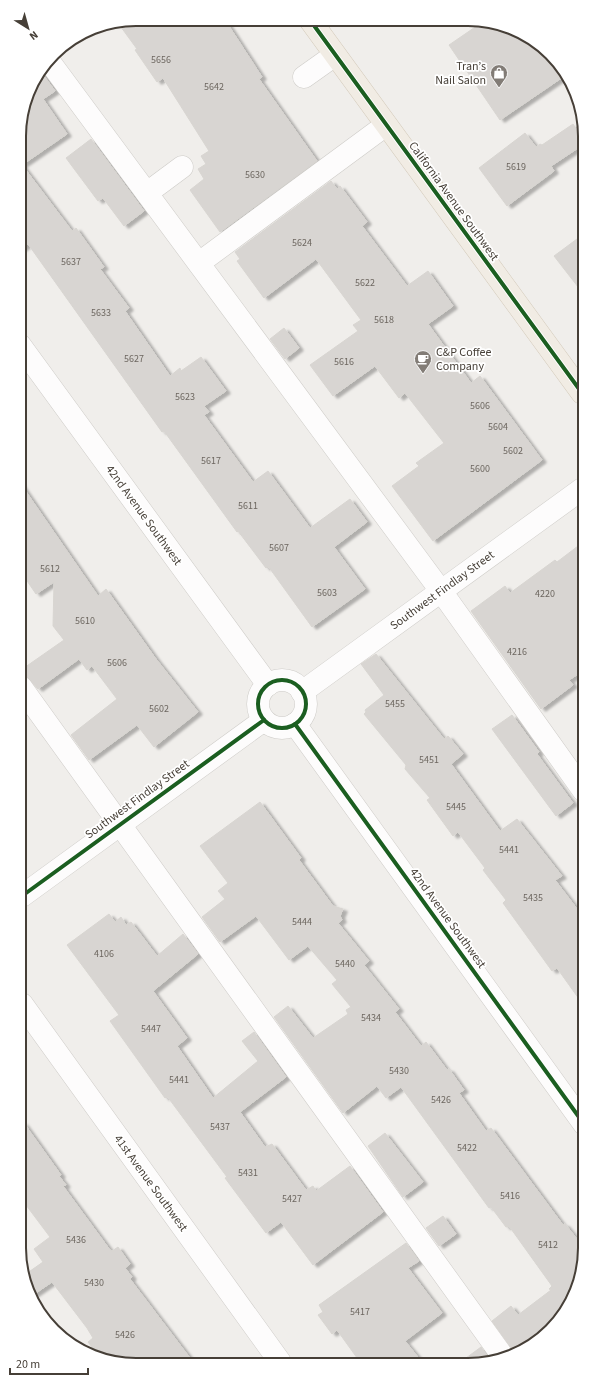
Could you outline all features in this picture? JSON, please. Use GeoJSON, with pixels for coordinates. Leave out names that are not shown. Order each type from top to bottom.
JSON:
{"type":"FeatureCollection","features":[{"type":"Feature","properties":{"kind":"main road","name":"California Avenue Southwest"},"geometry":{"type":"LineString","coordinates":[[314,26],[578,389]]}},
{"type":"Feature","properties":{"kind":"street"},"geometry":{"type":"LineString","coordinates":[[304,77],[335,55]]}},
{"type":"Feature","properties":{"kind":"street"},"geometry":{"type":"LineString","coordinates":[[53,64],[85,96],[147,193],[441,591],[578,783]]}},
{"type":"Feature","properties":{"kind":"street"},"geometry":{"type":"LineString","coordinates":[[199,263],[386,125]]}},
{"type":"Feature","properties":{"kind":"street"},"geometry":{"type":"LineString","coordinates":[[147,193],[182,167]]}},
{"type":"Feature","properties":{"kind":"street","name":"42nd Avenue Southwest"},"geometry":{"type":"LineString","coordinates":[[26,353],[268,685]]}},
{"type":"Feature","properties":{"kind":"street","name":"Southwest Findlay Street"},"geometry":{"type":"LineString","coordinates":[[302,692],[578,491]]}},
{"type":"Feature","properties":{"kind":"street"},"geometry":{"type":"LineString","coordinates":[[282,681],[290,682],[297,686],[302,692],[306,708],[303,715],[295,724],[286,728],[278,728],[271,726],[264,720],[258,708],[258,700],[261,693],[268,685],[282,681]]}},
{"type":"Feature","properties":{"kind":"street"},"geometry":{"type":"LineString","coordinates":[[26,694],[500,1353]]}},
{"type":"Feature","properties":{"kind":"street","name":"Southwest Findlay Street"},"geometry":{"type":"LineString","coordinates":[[26,893],[264,720]]}},
{"type":"Feature","properties":{"kind":"street","name":"42nd Avenue Southwest"},"geometry":{"type":"LineString","coordinates":[[295,724],[578,1116]]}},
{"type":"Feature","properties":{"kind":"street","name":"41st Avenue Southwest"},"geometry":{"type":"LineString","coordinates":[[26,1010],[277,1358]]}},
{"type":"Feature","properties":{"kind":"building"},"geometry":{"type":"Polygon","coordinates":[[[229,26],[262,77],[259,79],[317,161],[220,232],[190,190],[204,179],[198,169],[206,164],[201,156],[209,151],[163,78],[157,82],[135,50],[137,49],[121,27],[229,26]]]}},
{"type":"Feature","properties":{"kind":"building"},"geometry":{"type":"Polygon","coordinates":[[[476,27],[503,32],[516,37],[535,49],[546,58],[561,78],[500,120],[449,45],[476,27]]]}},
{"type":"Feature","properties":{"kind":"building"},"geometry":{"type":"Polygon","coordinates":[[[44,76],[55,91],[43,99],[67,134],[26,162],[27,122],[34,94],[44,76]]]}},
{"type":"Feature","properties":{"kind":"building"},"geometry":{"type":"Polygon","coordinates":[[[573,124],[578,131],[578,148],[551,166],[554,171],[507,206],[479,168],[525,133],[536,147],[540,144],[542,145],[573,124]]]}},
{"type":"Feature","properties":{"kind":"building"},"geometry":{"type":"Polygon","coordinates":[[[91,139],[144,211],[124,226],[103,198],[98,201],[66,158],[91,139]]]}},
{"type":"Feature","properties":{"kind":"building"},"geometry":{"type":"Polygon","coordinates":[[[26,170],[72,231],[76,228],[104,267],[100,269],[129,308],[125,311],[170,376],[180,368],[181,371],[201,357],[226,391],[204,406],[209,412],[204,415],[253,482],[268,471],[310,528],[350,499],[367,522],[334,547],[365,589],[312,627],[268,566],[266,568],[238,531],[237,532],[164,431],[162,432],[28,244],[26,246],[26,170]]]}},
{"type":"Feature","properties":{"kind":"building"},"geometry":{"type":"Polygon","coordinates":[[[331,181],[337,189],[340,186],[367,222],[362,226],[407,286],[428,271],[453,306],[428,324],[471,383],[480,376],[542,460],[433,541],[392,486],[419,466],[416,463],[444,443],[405,393],[399,398],[375,366],[333,396],[310,365],[358,331],[353,325],[361,320],[316,259],[264,298],[237,261],[240,259],[235,252],[331,181]]]}},
{"type":"Feature","properties":{"kind":"building"},"geometry":{"type":"Polygon","coordinates":[[[578,238],[578,287],[554,256],[578,238]]]}},
{"type":"Feature","properties":{"kind":"building"},"geometry":{"type":"Polygon","coordinates":[[[284,328],[299,348],[285,359],[270,339],[284,328]]]}},
{"type":"Feature","properties":{"kind":"building"},"geometry":{"type":"Polygon","coordinates":[[[26,492],[98,596],[106,589],[156,659],[198,712],[154,747],[137,725],[89,760],[71,735],[117,699],[92,666],[87,670],[79,659],[38,689],[26,676],[26,667],[64,640],[53,626],[54,582],[36,594],[26,579],[26,492]]]}},
{"type":"Feature","properties":{"kind":"building"},"geometry":{"type":"Polygon","coordinates":[[[578,546],[578,674],[569,680],[573,685],[541,709],[471,611],[505,586],[510,593],[555,560],[557,562],[578,546]]]}},
{"type":"Feature","properties":{"kind":"building"},"geometry":{"type":"Polygon","coordinates":[[[376,654],[444,739],[448,736],[463,754],[451,764],[500,831],[517,819],[562,876],[555,880],[578,910],[578,998],[557,968],[552,971],[503,903],[506,900],[483,870],[485,868],[458,832],[453,836],[427,800],[430,798],[405,769],[406,765],[364,714],[366,712],[365,710],[384,695],[361,664],[376,654]]]}},
{"type":"Feature","properties":{"kind":"building"},"geometry":{"type":"Polygon","coordinates":[[[512,715],[539,752],[537,754],[573,803],[556,816],[492,729],[512,715]]]}},
{"type":"Feature","properties":{"kind":"building"},"geometry":{"type":"Polygon","coordinates":[[[260,802],[301,858],[299,860],[333,906],[343,909],[340,916],[342,920],[338,923],[369,961],[364,965],[399,1009],[395,1012],[421,1046],[426,1042],[447,1070],[449,1069],[464,1090],[459,1093],[486,1131],[491,1128],[563,1225],[565,1224],[578,1240],[576,1269],[570,1290],[551,1320],[529,1339],[512,1349],[492,1321],[511,1306],[518,1315],[551,1290],[549,1289],[552,1286],[509,1226],[506,1227],[491,1207],[489,1208],[401,1087],[386,1098],[377,1086],[343,1113],[274,1017],[288,1006],[313,1038],[348,1014],[346,1010],[351,1007],[332,984],[337,980],[308,946],[289,960],[256,916],[220,942],[202,917],[225,899],[218,891],[228,883],[200,846],[260,802]]]}},
{"type":"Feature","properties":{"kind":"building"},"geometry":{"type":"Polygon","coordinates":[[[109,914],[115,922],[121,917],[126,925],[131,922],[157,956],[183,934],[198,954],[153,991],[187,1038],[177,1046],[213,1098],[258,1061],[242,1041],[254,1032],[286,1077],[240,1112],[265,1147],[272,1144],[306,1190],[313,1186],[316,1191],[350,1166],[383,1212],[313,1265],[281,1222],[266,1233],[225,1178],[227,1177],[167,1096],[165,1098],[110,1021],[119,1015],[67,945],[109,914]]]}},
{"type":"Feature","properties":{"kind":"building"},"geometry":{"type":"Polygon","coordinates":[[[26,1126],[61,1175],[59,1176],[66,1185],[63,1186],[110,1250],[112,1251],[118,1247],[130,1264],[125,1268],[132,1277],[130,1279],[190,1358],[122,1357],[93,1349],[88,1342],[93,1338],[87,1328],[52,1282],[36,1293],[34,1290],[29,1272],[43,1262],[34,1249],[50,1237],[26,1205],[26,1126]]]}},
{"type":"Feature","properties":{"kind":"building"},"geometry":{"type":"Polygon","coordinates":[[[385,1133],[423,1182],[403,1197],[368,1146],[385,1133]]]}},
{"type":"Feature","properties":{"kind":"building"},"geometry":{"type":"Polygon","coordinates":[[[443,1216],[456,1234],[439,1246],[426,1228],[443,1216]]]}},
{"type":"Feature","properties":{"kind":"building"},"geometry":{"type":"Polygon","coordinates":[[[406,1243],[419,1261],[408,1268],[442,1313],[405,1341],[419,1358],[357,1358],[337,1330],[332,1334],[318,1315],[323,1312],[319,1305],[406,1243]]]}},
{"type":"Feature","properties":{"kind":"building"},"geometry":{"type":"Polygon","coordinates":[[[481,1347],[487,1356],[482,1357],[466,1358],[481,1347]]]}},
{"type":"Feature","properties":{"kind":"cycle path"},"geometry":{"type":"LineString","coordinates":[[314,26],[578,388]]}},
{"type":"Feature","properties":{"kind":"cycle path"},"geometry":{"type":"LineString","coordinates":[[282,680],[291,682],[299,687],[304,695],[306,704],[304,713],[299,721],[291,726],[282,728],[273,726],[265,721],[260,713],[258,704],[260,695],[265,687],[273,682],[282,680]]}},
{"type":"Feature","properties":{"kind":"cycle path"},"geometry":{"type":"LineString","coordinates":[[26,893],[264,720]]}},
{"type":"Feature","properties":{"kind":"cycle path"},"geometry":{"type":"LineString","coordinates":[[295,724],[578,1116]]}},
{"type":"Feature","properties":{"kind":"place","name":"Tran’s Nail Salon"},"geometry":{"type":"Point","coordinates":[499,88]}},
{"type":"Feature","properties":{"kind":"place","name":"C&P Coffee Company"},"geometry":{"type":"Point","coordinates":[423,374]}}]}
